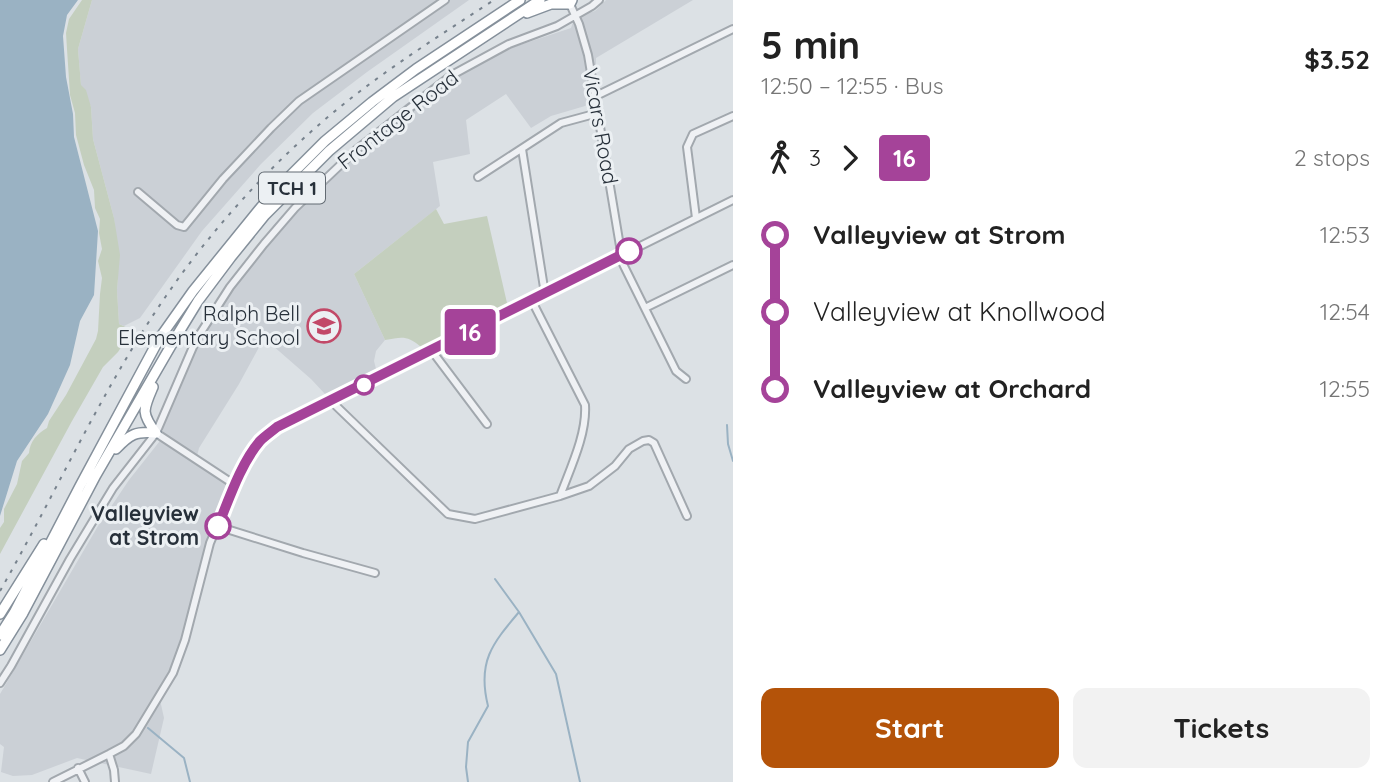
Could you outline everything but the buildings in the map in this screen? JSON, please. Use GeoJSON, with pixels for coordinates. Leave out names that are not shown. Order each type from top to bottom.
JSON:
{"type":"FeatureCollection","features":[{"type":"Feature","properties":{"kind":"highway","name":"TCH 1"},"geometry":{"type":"LineString","coordinates":[[0,635],[159,339],[192,291],[262,206],[326,141],[416,69],[520,0]]}},
{"type":"Feature","properties":{"kind":"highway","name":"TCH 1"},"geometry":{"type":"LineString","coordinates":[[0,650],[176,337],[198,302],[265,215],[329,152],[393,97],[540,0]]}},
{"type":"Feature","properties":{"kind":"highway"},"geometry":{"type":"LineString","coordinates":[[516,17],[551,4],[570,1]]}},
{"type":"Feature","properties":{"kind":"highway"},"geometry":{"type":"LineString","coordinates":[[156,433],[148,422],[145,411],[156,378],[176,337]]}},
{"type":"Feature","properties":{"kind":"highway"},"geometry":{"type":"LineString","coordinates":[[129,394],[130,418],[156,433]]}},
{"type":"Feature","properties":{"kind":"highway"},"geometry":{"type":"LineString","coordinates":[[96,475],[129,436],[142,431],[156,433]]}},
{"type":"Feature","properties":{"kind":"highway"},"geometry":{"type":"LineString","coordinates":[[0,614],[80,486]]}},
{"type":"Feature","properties":{"kind":"street"},"geometry":{"type":"LineString","coordinates":[[138,192],[177,225],[184,227],[223,178],[299,101],[445,0]]}},
{"type":"Feature","properties":{"kind":"street","name":"Frontage Road"},"geometry":{"type":"LineString","coordinates":[[0,683],[70,559],[114,488],[156,433],[196,340],[230,287],[295,208],[356,150],[452,75],[509,44],[557,26],[599,0]]}},
{"type":"Feature","properties":{"kind":"street","name":"Vicars Road"},"geometry":{"type":"LineString","coordinates":[[570,1],[585,45],[596,96],[622,264],[676,371],[686,379]]}},
{"type":"Feature","properties":{"kind":"street"},"geometry":{"type":"LineString","coordinates":[[596,96],[733,29]]}},
{"type":"Feature","properties":{"kind":"street"},"geometry":{"type":"LineString","coordinates":[[478,177],[561,123],[598,113]]}},
{"type":"Feature","properties":{"kind":"street"},"geometry":{"type":"LineString","coordinates":[[696,218],[687,148],[693,134],[733,116]]}},
{"type":"Feature","properties":{"kind":"street"},"geometry":{"type":"LineString","coordinates":[[522,149],[545,294]]}},
{"type":"Feature","properties":{"kind":"street"},"geometry":{"type":"LineString","coordinates":[[53,782],[124,746],[136,734],[173,673],[186,640],[210,543],[235,485],[261,439],[277,427],[733,200]]}},
{"type":"Feature","properties":{"kind":"street"},"geometry":{"type":"LineString","coordinates":[[645,308],[733,265]]}},
{"type":"Feature","properties":{"kind":"street"},"geometry":{"type":"LineString","coordinates":[[532,301],[585,405],[586,417],[560,496]]}},
{"type":"Feature","properties":{"kind":"street"},"geometry":{"type":"LineString","coordinates":[[432,351],[487,424]]}},
{"type":"Feature","properties":{"kind":"street"},"geometry":{"type":"LineString","coordinates":[[331,401],[448,513],[475,519],[589,486],[615,466],[629,449],[649,440],[654,443],[687,516]]}},
{"type":"Feature","properties":{"kind":"street"},"geometry":{"type":"LineString","coordinates":[[156,433],[235,485]]}},
{"type":"Feature","properties":{"kind":"street"},"geometry":{"type":"LineString","coordinates":[[218,526],[375,573]]}},
{"type":"Feature","properties":{"kind":"street"},"geometry":{"type":"LineString","coordinates":[[109,754],[115,782]]}},
{"type":"Feature","properties":{"kind":"street"},"geometry":{"type":"LineString","coordinates":[[78,768],[85,782]]}},
{"type":"Feature","properties":{"kind":"shaded area"},"geometry":{"type":"Polygon","coordinates":[[[92,0],[469,0],[313,113],[261,164],[202,231],[140,318],[124,326],[119,324],[114,218],[93,139],[91,107],[81,86],[78,49],[92,0]]]}},
{"type":"Feature","properties":{"kind":"shaded area"},"geometry":{"type":"Polygon","coordinates":[[[606,0],[693,0],[596,58],[596,96],[585,106],[551,116],[531,128],[506,94],[466,120],[470,154],[433,162],[440,206],[354,274],[385,340],[376,351],[376,369],[325,394],[264,338],[199,448],[196,460],[235,485],[210,543],[185,640],[160,700],[164,718],[151,774],[77,758],[32,775],[13,776],[1,772],[4,747],[0,744],[0,694],[98,526],[163,437],[163,421],[159,415],[186,351],[210,309],[274,225],[357,144],[406,104],[463,64],[571,28],[575,16],[595,11],[606,0]]]}},
{"type":"Feature","properties":{"kind":"green space"},"geometry":{"type":"Polygon","coordinates":[[[82,0],[92,0],[78,49],[81,85],[86,90],[91,107],[93,139],[114,218],[120,255],[117,290],[119,324],[132,330],[118,352],[103,367],[0,554],[0,528],[4,522],[4,509],[17,484],[22,461],[29,453],[35,438],[47,428],[98,331],[102,278],[98,261],[102,249],[100,219],[95,208],[94,190],[76,135],[66,33],[69,19],[82,0]]]}},
{"type":"Feature","properties":{"kind":"green space"},"geometry":{"type":"Polygon","coordinates":[[[436,209],[444,224],[487,216],[507,303],[421,347],[404,338],[385,340],[354,274],[436,209]]]}},
{"type":"Feature","properties":{"kind":"water"},"geometry":{"type":"Polygon","coordinates":[[[0,0],[78,0],[67,15],[63,36],[66,77],[74,137],[98,231],[94,295],[80,321],[70,365],[48,414],[17,461],[0,516],[0,0]]]}},
{"type":"Feature","properties":{"kind":"waterway"},"geometry":{"type":"LineString","coordinates":[[727,425],[728,444],[733,461]]}},
{"type":"Feature","properties":{"kind":"waterway"},"geometry":{"type":"LineString","coordinates":[[495,579],[519,612],[556,674],[580,782]]}},
{"type":"Feature","properties":{"kind":"waterway"},"geometry":{"type":"LineString","coordinates":[[468,782],[468,742],[488,706],[484,677],[489,654],[519,612]]}},
{"type":"Feature","properties":{"kind":"waterway"},"geometry":{"type":"LineString","coordinates":[[148,728],[184,758],[190,782]]}},
{"type":"Feature","properties":{"kind":"railway"},"geometry":{"type":"LineString","coordinates":[[0,591],[121,368],[166,296],[206,242],[274,166],[350,99],[403,60],[494,0]]}},
{"type":"Feature","properties":{"kind":"bus line","name":"16"},"geometry":{"type":"LineString","coordinates":[[218,526],[253,451],[261,439],[277,427],[629,251]]}},
{"type":"Feature","properties":{"kind":"place","name":"Ralph Bell Elementary School"},"geometry":{"type":"Point","coordinates":[324,326]}},
{"type":"Feature","properties":{"kind":"place","name":"Valleyview at Strom"},"geometry":{"type":"Point","coordinates":[218,526]}}]}
